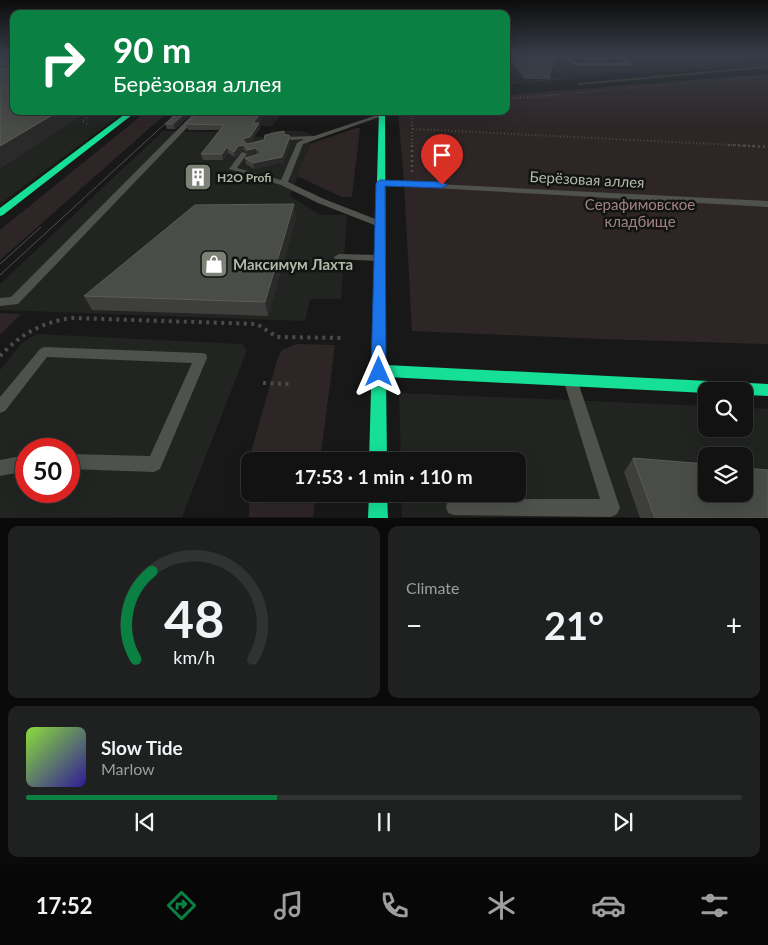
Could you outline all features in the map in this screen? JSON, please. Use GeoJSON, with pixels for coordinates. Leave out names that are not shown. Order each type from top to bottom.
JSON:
{"type":"FeatureCollection","features":[{"type":"Feature","properties":{"kind":"main road"},"geometry":{"type":"LineString","coordinates":[[0,213],[129,115]]}},
{"type":"Feature","properties":{"kind":"main road"},"geometry":{"type":"LineString","coordinates":[[378,452],[382,115]]}},
{"type":"Feature","properties":{"kind":"main road"},"geometry":{"type":"LineString","coordinates":[[379,372],[768,390]]}},
{"type":"Feature","properties":{"kind":"main road"},"geometry":{"type":"LineString","coordinates":[[378,502],[378,518]]}},
{"type":"Feature","properties":{"kind":"lane"},"geometry":{"type":"LineString","coordinates":[[0,302],[14,302],[196,115]]}},
{"type":"Feature","properties":{"kind":"lane"},"geometry":{"type":"LineString","coordinates":[[298,150],[290,141],[317,137],[377,115]]}},
{"type":"Feature","properties":{"kind":"lane"},"geometry":{"type":"LineString","coordinates":[[104,124],[117,124]]}},
{"type":"Feature","properties":{"kind":"lane"},"geometry":{"type":"LineString","coordinates":[[285,155],[298,150],[317,137]]}},
{"type":"Feature","properties":{"kind":"lane"},"geometry":{"type":"LineString","coordinates":[[284,183],[298,150]]}},
{"type":"Feature","properties":{"kind":"lane"},"geometry":{"type":"LineString","coordinates":[[236,166],[247,160],[236,166]]}},
{"type":"Feature","properties":{"kind":"lane"},"geometry":{"type":"LineString","coordinates":[[236,166],[284,183],[321,201],[380,224]]}},
{"type":"Feature","properties":{"kind":"lane","name":"Берёзовая аллея"},"geometry":{"type":"LineString","coordinates":[[380,183],[768,204]]}},
{"type":"Feature","properties":{"kind":"lane"},"geometry":{"type":"LineString","coordinates":[[310,206],[321,201]]}},
{"type":"Feature","properties":{"kind":"lane"},"geometry":{"type":"LineString","coordinates":[[339,257],[380,258]]}},
{"type":"Feature","properties":{"kind":"lane"},"geometry":{"type":"LineString","coordinates":[[0,407],[44,352],[201,358],[154,464],[80,461]]}},
{"type":"Feature","properties":{"kind":"lane"},"geometry":{"type":"LineString","coordinates":[[454,506],[611,508],[570,381]]}},
{"type":"Feature","properties":{"kind":"lane"},"geometry":{"type":"LineString","coordinates":[[0,468],[15,465]]}},
{"type":"Feature","properties":{"kind":"path"},"geometry":{"type":"LineString","coordinates":[[510,83],[558,79]]}},
{"type":"Feature","properties":{"kind":"path"},"geometry":{"type":"LineString","coordinates":[[510,99],[732,79]]}},
{"type":"Feature","properties":{"kind":"path"},"geometry":{"type":"LineString","coordinates":[[87,124],[82,121],[90,115]]}},
{"type":"Feature","properties":{"kind":"path"},"geometry":{"type":"LineString","coordinates":[[404,183],[412,180],[412,115]]}},
{"type":"Feature","properties":{"kind":"path"},"geometry":{"type":"LineString","coordinates":[[413,129],[768,148]]}},
{"type":"Feature","properties":{"kind":"path"},"geometry":{"type":"LineString","coordinates":[[0,356],[12,342],[29,330],[51,320],[72,318],[257,324],[277,337],[342,338]]}},
{"type":"Feature","properties":{"kind":"path"},"geometry":{"type":"LineString","coordinates":[[263,383],[290,384]]}},
{"type":"Feature","properties":{"kind":"shaded area"},"geometry":{"type":"Polygon","coordinates":[[[0,79],[6,79],[10,95],[10,115],[120,115],[0,204],[0,79]]]}},
{"type":"Feature","properties":{"kind":"shaded area"},"geometry":{"type":"Polygon","coordinates":[[[220,115],[281,115],[272,126],[211,126],[220,115]]]}},
{"type":"Feature","properties":{"kind":"shaded area"},"geometry":{"type":"Polygon","coordinates":[[[163,131],[221,132],[218,136],[268,137],[271,131],[301,131],[313,135],[290,196],[320,215],[347,215],[341,299],[310,299],[305,321],[0,310],[0,284],[163,131]]]}},
{"type":"Feature","properties":{"kind":"shaded area"},"geometry":{"type":"Polygon","coordinates":[[[36,334],[242,344],[247,350],[182,517],[0,518],[0,370],[22,343],[36,334]]]}},
{"type":"Feature","properties":{"kind":"shaded area"},"geometry":{"type":"Polygon","coordinates":[[[399,393],[698,406],[698,437],[753,437],[753,408],[768,409],[768,517],[402,517],[402,502],[526,502],[526,452],[401,452],[399,393]]]}},
{"type":"Feature","properties":{"kind":"green space","name":"Серафимовское кладбище"},"geometry":{"type":"Polygon","coordinates":[[[703,79],[768,79],[768,344],[412,331],[398,115],[510,115],[510,95],[703,79]]]}},
{"type":"Feature","properties":{"kind":"green space"},"geometry":{"type":"Polygon","coordinates":[[[142,115],[164,115],[0,260],[0,230],[142,115]]]}},
{"type":"Feature","properties":{"kind":"green space"},"geometry":{"type":"Polygon","coordinates":[[[360,128],[352,197],[342,197],[297,176],[310,144],[360,128]]]}},
{"type":"Feature","properties":{"kind":"green space"},"geometry":{"type":"Polygon","coordinates":[[[0,313],[21,314],[0,335],[0,313]]]}},
{"type":"Feature","properties":{"kind":"green space"},"geometry":{"type":"Polygon","coordinates":[[[297,344],[335,345],[321,452],[251,452],[278,357],[282,350],[297,344]]]}},
{"type":"Feature","properties":{"kind":"green space"},"geometry":{"type":"Polygon","coordinates":[[[249,502],[315,502],[313,517],[249,517],[249,502]]]}},
{"type":"Feature","properties":{"kind":"building"},"geometry":{"type":"Polygon","coordinates":[[[0,79],[10,79],[10,115],[52,115],[0,146],[0,79]]]}},
{"type":"Feature","properties":{"kind":"building"},"geometry":{"type":"Polygon","coordinates":[[[175,115],[183,115],[173,124],[165,124],[175,115]]]}},
{"type":"Feature","properties":{"kind":"building"},"geometry":{"type":"Polygon","coordinates":[[[195,115],[259,115],[253,123],[259,123],[250,137],[242,139],[247,144],[264,140],[265,135],[284,131],[284,134],[290,136],[282,157],[253,163],[245,158],[262,152],[256,148],[247,150],[248,148],[243,145],[238,146],[234,152],[227,147],[222,154],[201,154],[224,125],[186,124],[195,115]]]}},
{"type":"Feature","properties":{"kind":"building","name":"Максимум Лахта"},"geometry":{"type":"Polygon","coordinates":[[[294,204],[265,302],[84,296],[195,205],[294,204]]]}},
{"type":"Feature","properties":{"kind":"building"},"geometry":{"type":"Polygon","coordinates":[[[633,458],[698,463],[698,502],[753,502],[753,469],[768,470],[768,518],[655,518],[633,458]]]}},
{"type":"Feature","properties":{"kind":"waterway"},"geometry":{"type":"LineString","coordinates":[[579,84],[633,79]]}},
{"type":"Feature","properties":{"kind":"tram line"},"geometry":{"type":"LineString","coordinates":[[0,275],[175,115]]}},
{"type":"Feature","properties":{"kind":"tram line"},"geometry":{"type":"LineString","coordinates":[[0,264],[41,227]]}},
{"type":"Feature","properties":{"kind":"traffic: fast"},"geometry":{"type":"LineString","coordinates":[[0,213],[129,115]]}},
{"type":"Feature","properties":{"kind":"traffic: fast"},"geometry":{"type":"LineString","coordinates":[[378,452],[382,115]]}},
{"type":"Feature","properties":{"kind":"traffic: fast"},"geometry":{"type":"LineString","coordinates":[[379,371],[768,390]]}},
{"type":"Feature","properties":{"kind":"traffic: fast"},"geometry":{"type":"LineString","coordinates":[[378,502],[378,518]]}},
{"type":"Feature","properties":{"kind":"place","name":"H2O Profi"},"geometry":{"type":"Point","coordinates":[198,177]}},
{"type":"Feature","properties":{"kind":"place","name":"Максимум Лахта"},"geometry":{"type":"Point","coordinates":[214,264]}},
{"type":"Feature","properties":{"kind":"route"},"geometry":{"type":"LineString","coordinates":[[379,372],[380,183],[442,185]]}}]}
